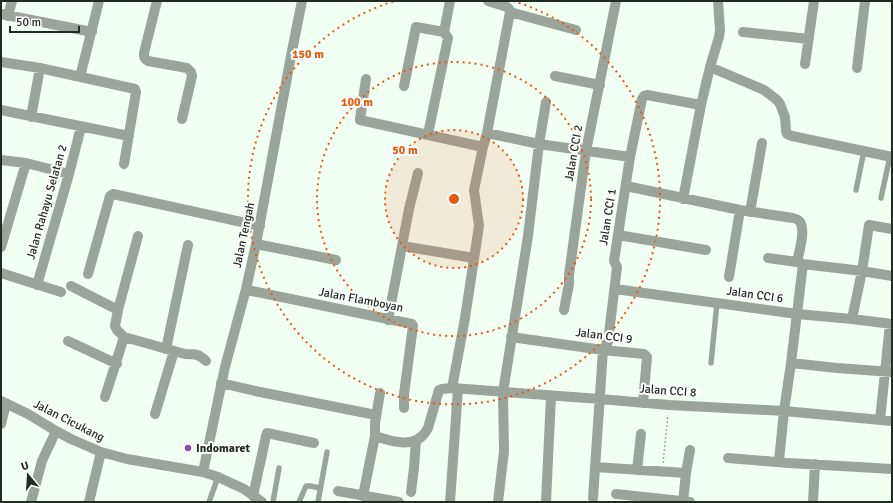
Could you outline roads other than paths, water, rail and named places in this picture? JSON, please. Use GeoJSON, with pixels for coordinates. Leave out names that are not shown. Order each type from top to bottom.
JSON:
{"type":"FeatureCollection","features":[{"type":"Feature","properties":{"kind":"street"},"geometry":{"type":"LineString","coordinates":[[12,1],[5,15],[92,32]]}},
{"type":"Feature","properties":{"kind":"street"},"geometry":{"type":"LineString","coordinates":[[80,77],[99,1]]}},
{"type":"Feature","properties":{"kind":"street"},"geometry":{"type":"LineString","coordinates":[[157,1],[144,57],[145,60],[148,61],[187,68],[190,70],[192,76],[182,119]]}},
{"type":"Feature","properties":{"kind":"street","name":"Jalan Tengah"},"geometry":{"type":"LineString","coordinates":[[203,472],[221,383],[216,364],[246,289],[260,226],[302,1]]}},
{"type":"Feature","properties":{"kind":"street"},"geometry":{"type":"LineString","coordinates":[[428,134],[448,38],[444,32],[450,1]]}},
{"type":"Feature","properties":{"kind":"street"},"geometry":{"type":"LineString","coordinates":[[450,502],[455,388],[479,226],[474,190],[487,133],[510,12],[507,7],[488,1]]}},
{"type":"Feature","properties":{"kind":"street","name":"Jalan CCI 2"},"geometry":{"type":"LineString","coordinates":[[564,310],[569,284],[569,268],[586,151],[616,1]]}},
{"type":"Feature","properties":{"kind":"street"},"geometry":{"type":"LineString","coordinates":[[683,199],[701,105],[719,37],[718,1]]}},
{"type":"Feature","properties":{"kind":"street"},"geometry":{"type":"LineString","coordinates":[[805,64],[814,1]]}},
{"type":"Feature","properties":{"kind":"street"},"geometry":{"type":"LineString","coordinates":[[857,68],[865,1]]}},
{"type":"Feature","properties":{"kind":"street"},"geometry":{"type":"LineString","coordinates":[[510,12],[576,30]]}},
{"type":"Feature","properties":{"kind":"street"},"geometry":{"type":"LineString","coordinates":[[404,86],[416,27],[444,32]]}},
{"type":"Feature","properties":{"kind":"street"},"geometry":{"type":"LineString","coordinates":[[743,32],[809,39]]}},
{"type":"Feature","properties":{"kind":"street"},"geometry":{"type":"LineString","coordinates":[[1,62],[40,68],[135,89],[136,92],[124,164]]}},
{"type":"Feature","properties":{"kind":"street"},"geometry":{"type":"LineString","coordinates":[[710,67],[764,90],[777,100],[785,117],[786,131],[792,136],[891,156]]}},
{"type":"Feature","properties":{"kind":"street"},"geometry":{"type":"LineString","coordinates":[[32,117],[40,68]]}},
{"type":"Feature","properties":{"kind":"street"},"geometry":{"type":"LineString","coordinates":[[555,76],[600,85]]}},
{"type":"Feature","properties":{"kind":"street"},"geometry":{"type":"LineString","coordinates":[[366,79],[360,120],[483,147]]}},
{"type":"Feature","properties":{"kind":"street","name":"Jalan CCI 1"},"geometry":{"type":"LineString","coordinates":[[593,498],[604,350],[608,342],[617,268],[614,261],[630,157],[642,99],[647,95],[701,105]]}},
{"type":"Feature","properties":{"kind":"street"},"geometry":{"type":"LineString","coordinates":[[498,502],[504,451],[503,392],[546,102]]}},
{"type":"Feature","properties":{"kind":"street"},"geometry":{"type":"LineString","coordinates":[[1,110],[129,136]]}},
{"type":"Feature","properties":{"kind":"street","name":"Jalan Rahayu Selatan 2"},"geometry":{"type":"LineString","coordinates":[[37,285],[81,127]]}},
{"type":"Feature","properties":{"kind":"street"},"geometry":{"type":"LineString","coordinates":[[487,133],[539,144],[630,157]]}},
{"type":"Feature","properties":{"kind":"street"},"geometry":{"type":"LineString","coordinates":[[730,277],[762,143]]}},
{"type":"Feature","properties":{"kind":"street"},"geometry":{"type":"LineString","coordinates":[[1,160],[26,163],[69,174]]}},
{"type":"Feature","properties":{"kind":"street"},"geometry":{"type":"LineString","coordinates":[[1,247],[26,163]]}},
{"type":"Feature","properties":{"kind":"street"},"geometry":{"type":"LineString","coordinates":[[388,320],[418,173]]}},
{"type":"Feature","properties":{"kind":"street"},"geometry":{"type":"LineString","coordinates":[[626,186],[745,211],[793,218],[802,224],[797,314],[779,461]]}},
{"type":"Feature","properties":{"kind":"street"},"geometry":{"type":"LineString","coordinates":[[88,274],[110,196],[113,194],[260,226]]}},
{"type":"Feature","properties":{"kind":"street"},"geometry":{"type":"LineString","coordinates":[[852,319],[862,271],[869,225],[892,229]]}},
{"type":"Feature","properties":{"kind":"street"},"geometry":{"type":"LineString","coordinates":[[618,235],[706,250]]}},
{"type":"Feature","properties":{"kind":"street"},"geometry":{"type":"LineString","coordinates":[[138,236],[118,310],[115,326],[117,330],[124,337],[185,354],[191,358],[216,364]]}},
{"type":"Feature","properties":{"kind":"street"},"geometry":{"type":"LineString","coordinates":[[256,244],[336,260]]}},
{"type":"Feature","properties":{"kind":"street"},"geometry":{"type":"LineString","coordinates":[[155,414],[170,350],[188,245]]}},
{"type":"Feature","properties":{"kind":"street"},"geometry":{"type":"LineString","coordinates":[[402,246],[474,258]]}},
{"type":"Feature","properties":{"kind":"street"},"geometry":{"type":"LineString","coordinates":[[768,258],[892,276]]}},
{"type":"Feature","properties":{"kind":"street"},"geometry":{"type":"LineString","coordinates":[[1,273],[61,292]]}},
{"type":"Feature","properties":{"kind":"street"},"geometry":{"type":"LineString","coordinates":[[71,286],[118,310]]}},
{"type":"Feature","properties":{"kind":"street","name":"Jalan Flamboyan"},"geometry":{"type":"LineString","coordinates":[[246,289],[259,293],[412,324],[413,326],[404,394],[404,408]]}},
{"type":"Feature","properties":{"kind":"street","name":"Jalan CCI 6"},"geometry":{"type":"LineString","coordinates":[[615,289],[797,314],[891,324]]}},
{"type":"Feature","properties":{"kind":"street"},"geometry":{"type":"LineString","coordinates":[[880,420],[888,372],[891,324]]}},
{"type":"Feature","properties":{"kind":"street"},"geometry":{"type":"LineString","coordinates":[[105,397],[124,337]]}},
{"type":"Feature","properties":{"kind":"street","name":"Jalan CCI 9"},"geometry":{"type":"LineString","coordinates":[[511,337],[644,354],[647,358],[643,403]]}},
{"type":"Feature","properties":{"kind":"street"},"geometry":{"type":"LineString","coordinates":[[68,341],[116,364]]}},
{"type":"Feature","properties":{"kind":"street"},"geometry":{"type":"LineString","coordinates":[[791,363],[888,372]]}},
{"type":"Feature","properties":{"kind":"street"},"geometry":{"type":"LineString","coordinates":[[221,383],[376,415]]}},
{"type":"Feature","properties":{"kind":"street"},"geometry":{"type":"LineString","coordinates":[[374,436],[404,443],[416,441],[426,433],[439,390],[455,388]]}},
{"type":"Feature","properties":{"kind":"street","name":"Jalan CCI 8"},"geometry":{"type":"LineString","coordinates":[[455,388],[669,405],[784,411],[892,421]]}},
{"type":"Feature","properties":{"kind":"street"},"geometry":{"type":"LineString","coordinates":[[363,496],[380,393]]}},
{"type":"Feature","properties":{"kind":"street"},"geometry":{"type":"LineString","coordinates":[[546,502],[551,396]]}},
{"type":"Feature","properties":{"kind":"street"},"geometry":{"type":"LineString","coordinates":[[1,424],[4,402]]}},
{"type":"Feature","properties":{"kind":"street","name":"Jalan Cicukang"},"geometry":{"type":"LineString","coordinates":[[4,402],[28,414],[56,431],[101,452],[127,459],[203,472],[244,489],[262,502]]}},
{"type":"Feature","properties":{"kind":"street"},"geometry":{"type":"LineString","coordinates":[[31,502],[42,461],[56,431]]}},
{"type":"Feature","properties":{"kind":"street"},"geometry":{"type":"LineString","coordinates":[[253,496],[267,433],[314,443]]}},
{"type":"Feature","properties":{"kind":"street"},"geometry":{"type":"LineString","coordinates":[[637,470],[641,434]]}},
{"type":"Feature","properties":{"kind":"street"},"geometry":{"type":"LineString","coordinates":[[411,492],[416,441]]}},
{"type":"Feature","properties":{"kind":"street"},"geometry":{"type":"LineString","coordinates":[[683,502],[690,450]]}},
{"type":"Feature","properties":{"kind":"street"},"geometry":{"type":"LineString","coordinates":[[89,502],[101,452]]}},
{"type":"Feature","properties":{"kind":"street"},"geometry":{"type":"LineString","coordinates":[[728,458],[892,469]]}},
{"type":"Feature","properties":{"kind":"street"},"geometry":{"type":"LineString","coordinates":[[813,502],[815,464]]}},
{"type":"Feature","properties":{"kind":"street"},"geometry":{"type":"LineString","coordinates":[[596,467],[686,473]]}},
{"type":"Feature","properties":{"kind":"street"},"geometry":{"type":"LineString","coordinates":[[338,491],[399,502]]}},
{"type":"Feature","properties":{"kind":"street"},"geometry":{"type":"LineString","coordinates":[[616,494],[690,502]]}},
{"type":"Feature","properties":{"kind":"lane"},"geometry":{"type":"LineString","coordinates":[[856,190],[864,151]]}},
{"type":"Feature","properties":{"kind":"lane"},"geometry":{"type":"LineString","coordinates":[[881,198],[891,156]]}},
{"type":"Feature","properties":{"kind":"lane"},"geometry":{"type":"LineString","coordinates":[[711,363],[717,302]]}},
{"type":"Feature","properties":{"kind":"lane"},"geometry":{"type":"LineString","coordinates":[[318,502],[327,452]]}},
{"type":"Feature","properties":{"kind":"lane"},"geometry":{"type":"LineString","coordinates":[[273,502],[279,468]]}},
{"type":"Feature","properties":{"kind":"lane"},"geometry":{"type":"LineString","coordinates":[[209,502],[218,477]]}},
{"type":"Feature","properties":{"kind":"lane"},"geometry":{"type":"LineString","coordinates":[[299,502],[306,486],[320,488]]}},
{"type":"Feature","properties":{"kind":"place","name":"Indomaret"},"geometry":{"type":"Point","coordinates":[188,448]}}]}
